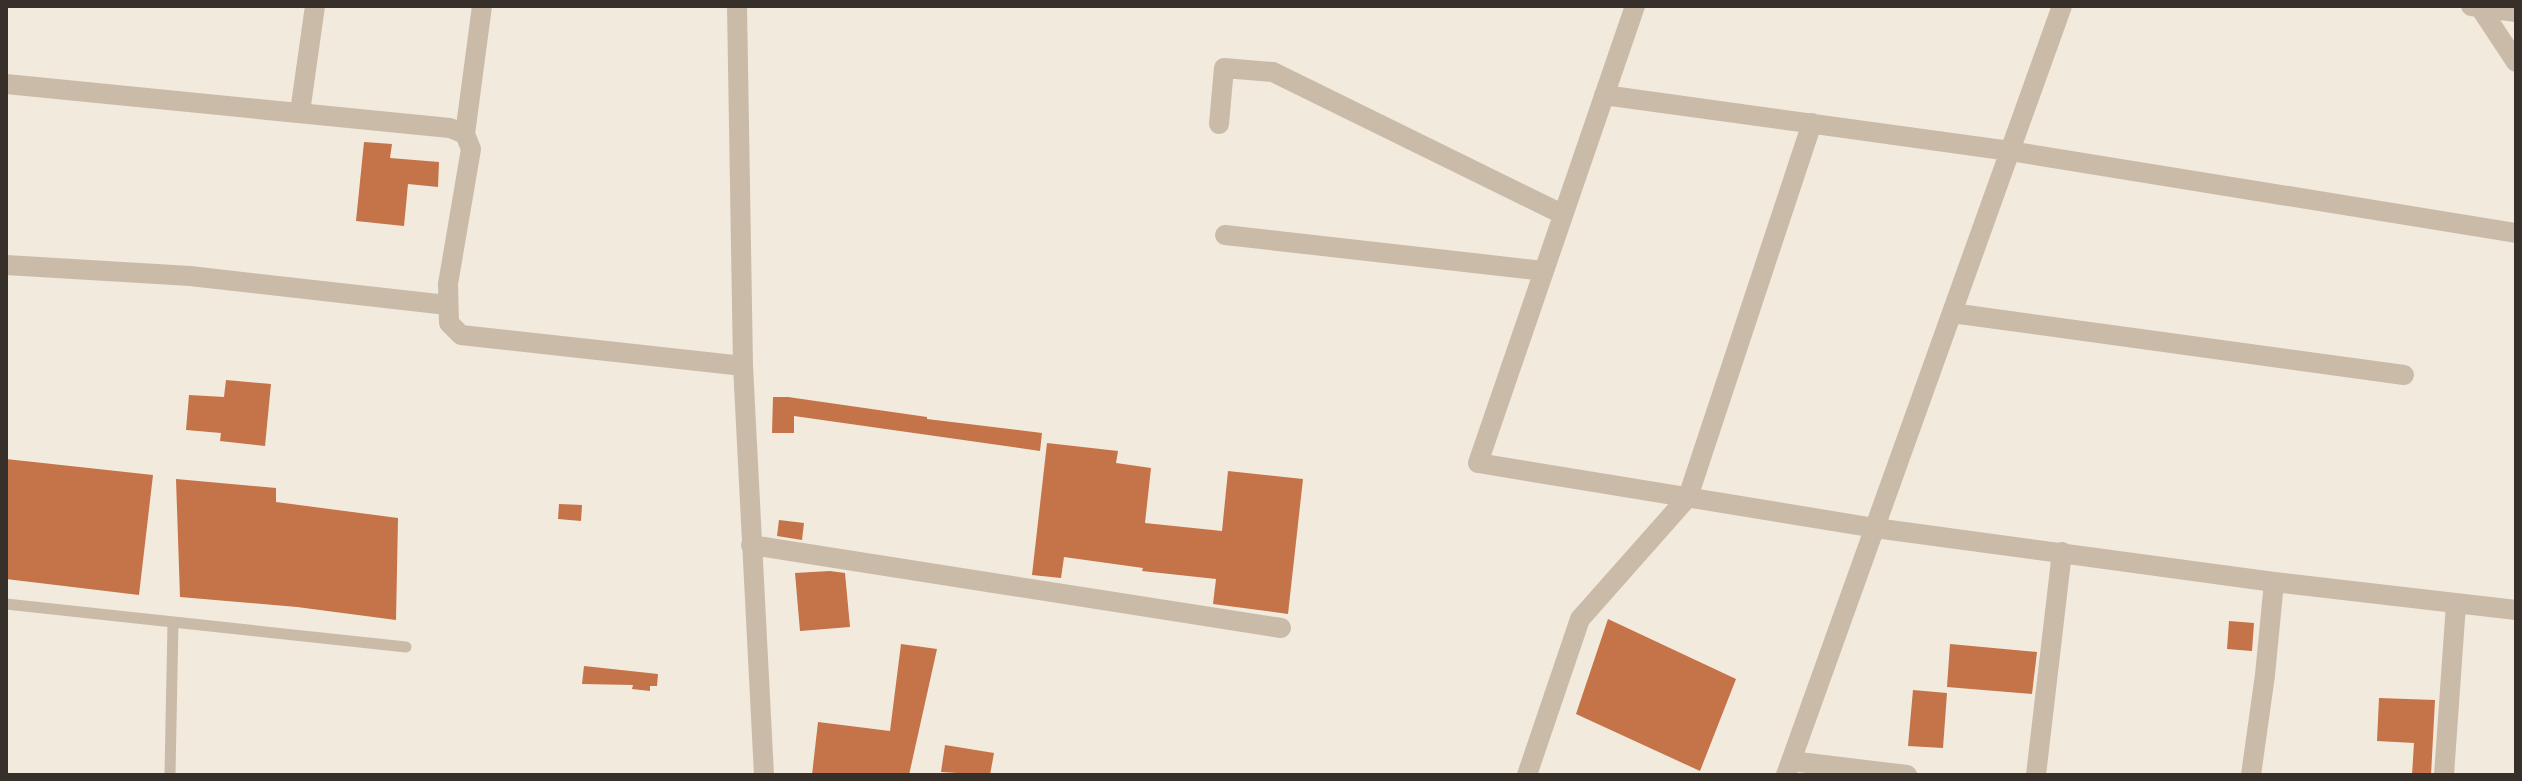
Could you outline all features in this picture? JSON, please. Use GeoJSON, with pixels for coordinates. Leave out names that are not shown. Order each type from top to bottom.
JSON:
{"type":"FeatureCollection","features":[{"type":"Feature","properties":{"kind":"street"},"geometry":{"type":"LineString","coordinates":[[300,112],[315,6]]}},
{"type":"Feature","properties":{"kind":"street"},"geometry":{"type":"LineString","coordinates":[[482,6],[465,134],[471,149],[448,284],[449,323],[461,335],[743,366]]}},
{"type":"Feature","properties":{"kind":"street"},"geometry":{"type":"LineString","coordinates":[[737,6],[743,366],[764,775]]}},
{"type":"Feature","properties":{"kind":"street"},"geometry":{"type":"LineString","coordinates":[[1635,6],[1478,463],[1875,528],[2274,582],[2516,610]]}},
{"type":"Feature","properties":{"kind":"street"},"geometry":{"type":"LineString","coordinates":[[1907,775],[1789,768],[2062,6]]}},
{"type":"Feature","properties":{"kind":"street"},"geometry":{"type":"LineString","coordinates":[[2471,6],[2516,12]]}},
{"type":"Feature","properties":{"kind":"street"},"geometry":{"type":"LineString","coordinates":[[2479,6],[2516,62]]}},
{"type":"Feature","properties":{"kind":"street"},"geometry":{"type":"LineString","coordinates":[[1219,124],[1224,68],[1273,72],[1562,214]]}},
{"type":"Feature","properties":{"kind":"street"},"geometry":{"type":"LineString","coordinates":[[6,84],[450,128],[465,134]]}},
{"type":"Feature","properties":{"kind":"street"},"geometry":{"type":"LineString","coordinates":[[1604,95],[2010,151],[2516,233]]}},
{"type":"Feature","properties":{"kind":"street"},"geometry":{"type":"LineString","coordinates":[[1527,775],[1580,619],[1688,497],[1812,123]]}},
{"type":"Feature","properties":{"kind":"street"},"geometry":{"type":"LineString","coordinates":[[1225,235],[1544,271]]}},
{"type":"Feature","properties":{"kind":"street"},"geometry":{"type":"LineString","coordinates":[[6,265],[190,276],[447,305]]}},
{"type":"Feature","properties":{"kind":"street"},"geometry":{"type":"LineString","coordinates":[[1952,313],[2404,375]]}},
{"type":"Feature","properties":{"kind":"street"},"geometry":{"type":"LineString","coordinates":[[751,545],[1281,628]]}},
{"type":"Feature","properties":{"kind":"street"},"geometry":{"type":"LineString","coordinates":[[2036,775],[2062,552]]}},
{"type":"Feature","properties":{"kind":"street"},"geometry":{"type":"LineString","coordinates":[[2251,775],[2274,582]]}},
{"type":"Feature","properties":{"kind":"street"},"geometry":{"type":"LineString","coordinates":[[2444,775],[2456,604]]}},
{"type":"Feature","properties":{"kind":"lane"},"geometry":{"type":"LineString","coordinates":[[6,604],[406,647]]}},
{"type":"Feature","properties":{"kind":"lane"},"geometry":{"type":"LineString","coordinates":[[170,775],[173,622]]}},
{"type":"Feature","properties":{"kind":"building"},"geometry":{"type":"Polygon","coordinates":[[[364,142],[392,144],[390,158],[439,162],[438,187],[408,184],[404,226],[356,221],[364,142]]]}},
{"type":"Feature","properties":{"kind":"building"},"geometry":{"type":"Polygon","coordinates":[[[226,380],[271,384],[265,446],[220,441],[221,433],[186,430],[189,395],[224,397],[226,380]]]}},
{"type":"Feature","properties":{"kind":"building"},"geometry":{"type":"Polygon","coordinates":[[[773,397],[1042,433],[1040,451],[794,416],[794,433],[772,433],[773,397]]]}},
{"type":"Feature","properties":{"kind":"building"},"geometry":{"type":"Polygon","coordinates":[[[1047,443],[1118,451],[1116,463],[1151,468],[1145,523],[1222,531],[1228,471],[1303,479],[1288,614],[1213,604],[1216,579],[1142,571],[1143,568],[1064,557],[1061,578],[1032,575],[1047,443]]]}},
{"type":"Feature","properties":{"kind":"building"},"geometry":{"type":"Polygon","coordinates":[[[6,459],[153,475],[139,595],[6,579],[6,459]]]}},
{"type":"Feature","properties":{"kind":"building"},"geometry":{"type":"Polygon","coordinates":[[[176,479],[276,488],[276,502],[398,518],[396,620],[297,607],[180,597],[176,479]]]}},
{"type":"Feature","properties":{"kind":"building"},"geometry":{"type":"Polygon","coordinates":[[[559,504],[582,505],[581,521],[558,519],[559,504]]]}},
{"type":"Feature","properties":{"kind":"building"},"geometry":{"type":"Polygon","coordinates":[[[779,520],[804,523],[802,540],[777,536],[779,520]]]}},
{"type":"Feature","properties":{"kind":"building"},"geometry":{"type":"Polygon","coordinates":[[[795,573],[845,573],[850,627],[800,631],[795,573]]]}},
{"type":"Feature","properties":{"kind":"building"},"geometry":{"type":"Polygon","coordinates":[[[1608,619],[1736,679],[1700,771],[1576,714],[1608,619]]]}},
{"type":"Feature","properties":{"kind":"building"},"geometry":{"type":"Polygon","coordinates":[[[2229,621],[2254,623],[2252,651],[2227,649],[2229,621]]]}},
{"type":"Feature","properties":{"kind":"building"},"geometry":{"type":"Polygon","coordinates":[[[901,644],[937,649],[909,775],[812,775],[818,722],[890,731],[901,644]]]}},
{"type":"Feature","properties":{"kind":"building"},"geometry":{"type":"Polygon","coordinates":[[[1950,644],[2037,652],[2032,694],[1947,687],[1950,644]]]}},
{"type":"Feature","properties":{"kind":"building"},"geometry":{"type":"Polygon","coordinates":[[[584,666],[658,674],[657,686],[650,686],[650,691],[632,689],[633,685],[582,684],[584,666]]]}},
{"type":"Feature","properties":{"kind":"building"},"geometry":{"type":"Polygon","coordinates":[[[1913,690],[1947,693],[1943,748],[1908,746],[1913,690]]]}},
{"type":"Feature","properties":{"kind":"building"},"geometry":{"type":"Polygon","coordinates":[[[2379,698],[2435,700],[2431,775],[2412,775],[2414,743],[2377,741],[2379,698]]]}},
{"type":"Feature","properties":{"kind":"building"},"geometry":{"type":"Polygon","coordinates":[[[945,745],[994,753],[990,775],[941,772],[945,745]]]}}]}
